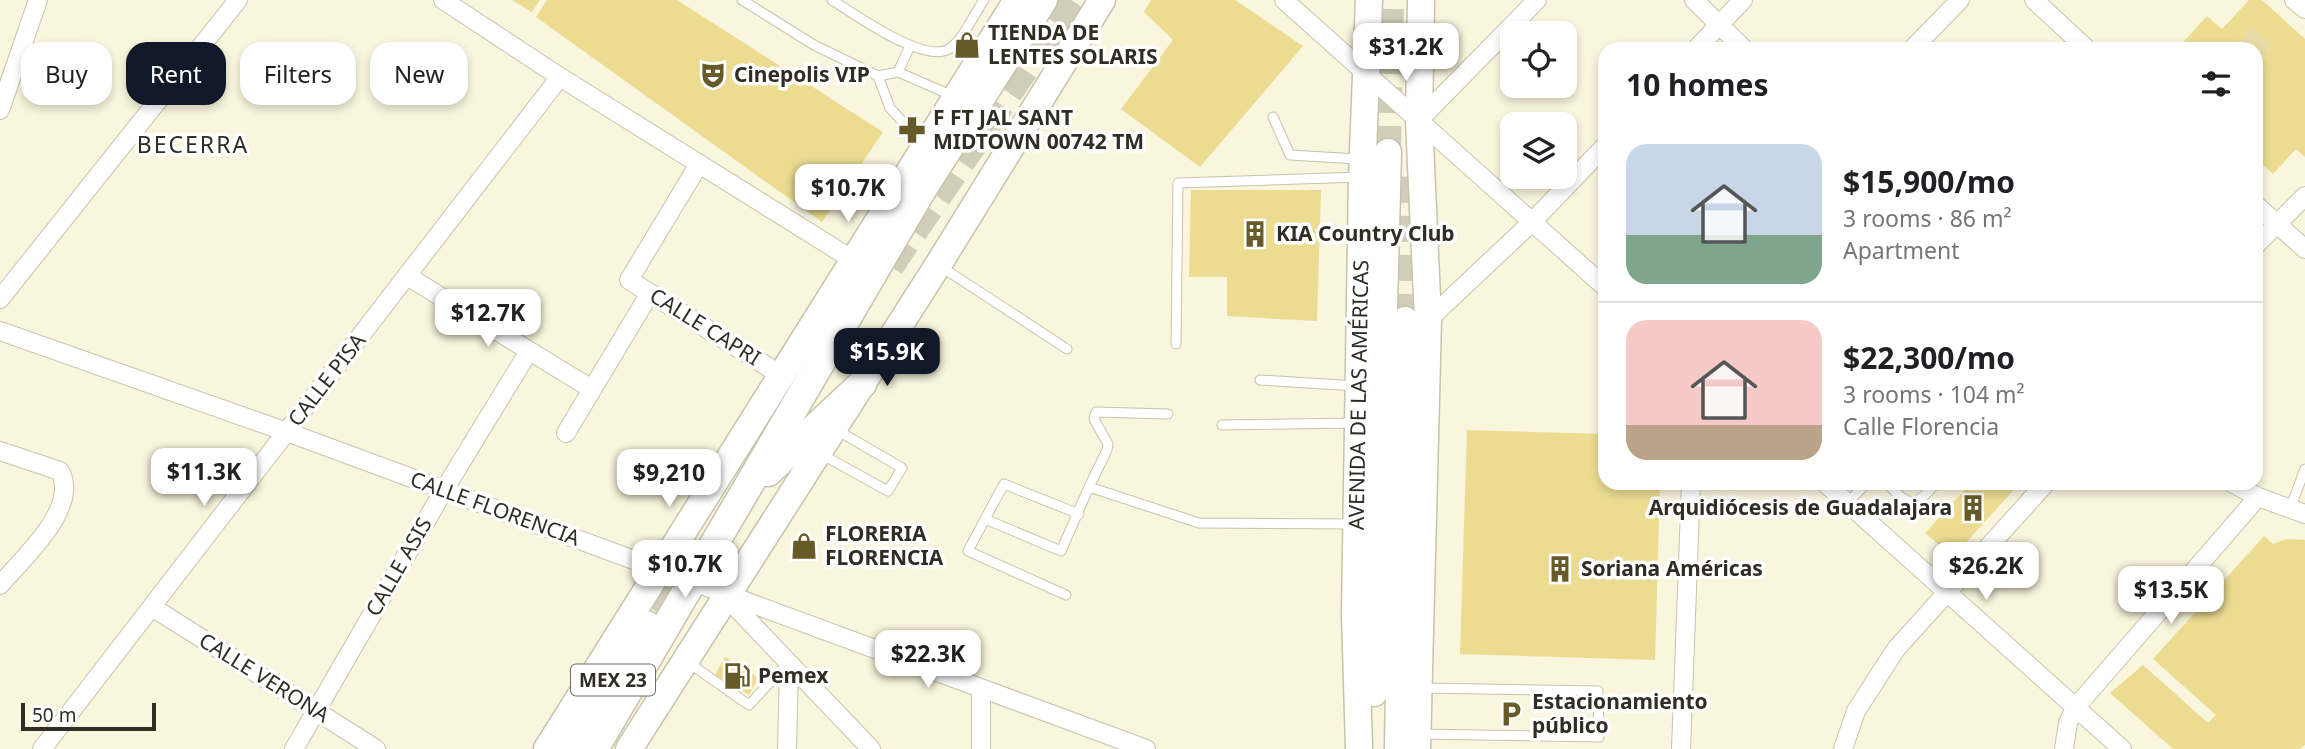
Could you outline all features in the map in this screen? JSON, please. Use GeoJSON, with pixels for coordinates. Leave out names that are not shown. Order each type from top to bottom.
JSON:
{"type":"FeatureCollection","features":[{"type":"Feature","properties":{"kind":"main road"},"geometry":{"type":"LineString","coordinates":[[547,749],[1017,0]]}},
{"type":"Feature","properties":{"kind":"main road","name":"MEX 23"},"geometry":{"type":"LineString","coordinates":[[594,749],[694,583],[923,188],[1043,0]]}},
{"type":"Feature","properties":{"kind":"main road"},"geometry":{"type":"LineString","coordinates":[[629,749],[724,596],[938,265],[1102,0]]}},
{"type":"Feature","properties":{"kind":"main road","name":"AVENIDA DE LAS AMÉRICAS"},"geometry":{"type":"LineString","coordinates":[[1368,0],[1373,749]]}},
{"type":"Feature","properties":{"kind":"main road"},"geometry":{"type":"LineString","coordinates":[[1411,744],[1421,0]]}},
{"type":"Feature","properties":{"kind":"main road","name":"AVENIDA DE LAS AMÉRICAS"},"geometry":{"type":"LineString","coordinates":[[1359,749],[1356,613],[1359,386],[1371,163]]}},
{"type":"Feature","properties":{"kind":"main road"},"geometry":{"type":"LineString","coordinates":[[1411,744],[1418,688],[1416,320]]}},
{"type":"Feature","properties":{"kind":"main road"},"geometry":{"type":"LineString","coordinates":[[746,494],[862,384]]}},
{"type":"Feature","properties":{"kind":"main road","name":"MEX 23"},"geometry":{"type":"LineString","coordinates":[[570,749],[655,611]]}},
{"type":"Feature","properties":{"kind":"street"},"geometry":{"type":"LineString","coordinates":[[0,110],[38,0]]}},
{"type":"Feature","properties":{"kind":"street"},"geometry":{"type":"LineString","coordinates":[[0,299],[238,0]]}},
{"type":"Feature","properties":{"kind":"street"},"geometry":{"type":"LineString","coordinates":[[443,0],[560,77],[853,260]]}},
{"type":"Feature","properties":{"kind":"street"},"geometry":{"type":"LineString","coordinates":[[1284,0],[1598,281]]}},
{"type":"Feature","properties":{"kind":"street"},"geometry":{"type":"LineString","coordinates":[[1419,120],[1537,0]]}},
{"type":"Feature","properties":{"kind":"street"},"geometry":{"type":"LineString","coordinates":[[1694,0],[1737,42]]}},
{"type":"Feature","properties":{"kind":"street"},"geometry":{"type":"LineString","coordinates":[[1702,42],[1743,0]]}},
{"type":"Feature","properties":{"kind":"street"},"geometry":{"type":"LineString","coordinates":[[1919,42],[1960,0]]}},
{"type":"Feature","properties":{"kind":"street"},"geometry":{"type":"LineString","coordinates":[[2034,0],[2079,42]]}},
{"type":"Feature","properties":{"kind":"street"},"geometry":{"type":"LineString","coordinates":[[2294,0],[2305,9]]}},
{"type":"Feature","properties":{"kind":"street","name":"CALLE PISA"},"geometry":{"type":"LineString","coordinates":[[42,749],[560,77]]}},
{"type":"Feature","properties":{"kind":"street"},"geometry":{"type":"LineString","coordinates":[[1416,320],[1532,222],[1598,153]]}},
{"type":"Feature","properties":{"kind":"street","name":"CALLE CAPRI"},"geometry":{"type":"LineString","coordinates":[[699,164],[629,280],[781,375]]}},
{"type":"Feature","properties":{"kind":"street"},"geometry":{"type":"LineString","coordinates":[[2263,237],[2305,195]]}},
{"type":"Feature","properties":{"kind":"street"},"geometry":{"type":"LineString","coordinates":[[2263,212],[2305,249]]}},
{"type":"Feature","properties":{"kind":"street"},"geometry":{"type":"LineString","coordinates":[[407,276],[590,388]]}},
{"type":"Feature","properties":{"kind":"street"},"geometry":{"type":"LineString","coordinates":[[566,433],[590,388],[650,293]]}},
{"type":"Feature","properties":{"kind":"street","name":"CALLE FLORENCIA"},"geometry":{"type":"LineString","coordinates":[[0,331],[287,432],[660,569],[724,596],[1146,749]]}},
{"type":"Feature","properties":{"kind":"street","name":"CALLE ASIS"},"geometry":{"type":"LineString","coordinates":[[294,749],[443,490],[529,351]]}},
{"type":"Feature","properties":{"kind":"street"},"geometry":{"type":"LineString","coordinates":[[0,452],[60,471],[65,489],[60,512],[0,585]]}},
{"type":"Feature","properties":{"kind":"street"},"geometry":{"type":"LineString","coordinates":[[1681,749],[1691,490]]}},
{"type":"Feature","properties":{"kind":"street"},"geometry":{"type":"LineString","coordinates":[[1833,490],[2122,749]]}},
{"type":"Feature","properties":{"kind":"street"},"geometry":{"type":"LineString","coordinates":[[1848,748],[1856,711],[1896,649],[2040,490]]}},
{"type":"Feature","properties":{"kind":"street"},"geometry":{"type":"LineString","coordinates":[[2245,490],[2297,512]]}},
{"type":"Feature","properties":{"kind":"street"},"geometry":{"type":"LineString","coordinates":[[2064,749],[2068,723],[2075,708],[2258,497]]}},
{"type":"Feature","properties":{"kind":"street"},"geometry":{"type":"LineString","coordinates":[[724,596],[871,749]]}},
{"type":"Feature","properties":{"kind":"street","name":"CALLE VERONA"},"geometry":{"type":"LineString","coordinates":[[152,607],[376,749]]}},
{"type":"Feature","properties":{"kind":"street"},"geometry":{"type":"LineString","coordinates":[[787,749],[788,665]]}},
{"type":"Feature","properties":{"kind":"street"},"geometry":{"type":"LineString","coordinates":[[981,689],[981,749]]}},
{"type":"Feature","properties":{"kind":"lane"},"geometry":{"type":"LineString","coordinates":[[742,0],[814,45],[878,76],[898,72],[956,97]]}},
{"type":"Feature","properties":{"kind":"lane"},"geometry":{"type":"LineString","coordinates":[[832,0],[910,46],[941,52],[951,48],[984,0]]}},
{"type":"Feature","properties":{"kind":"lane"},"geometry":{"type":"LineString","coordinates":[[898,72],[910,46]]}},
{"type":"Feature","properties":{"kind":"lane"},"geometry":{"type":"LineString","coordinates":[[878,76],[891,108],[925,146]]}},
{"type":"Feature","properties":{"kind":"lane"},"geometry":{"type":"LineString","coordinates":[[1273,117],[1290,155],[1371,163]]}},
{"type":"Feature","properties":{"kind":"lane"},"geometry":{"type":"LineString","coordinates":[[1176,344],[1178,183],[1371,163]]}},
{"type":"Feature","properties":{"kind":"lane"},"geometry":{"type":"LineString","coordinates":[[938,265],[1067,349]]}},
{"type":"Feature","properties":{"kind":"lane"},"geometry":{"type":"LineString","coordinates":[[1261,380],[1359,386]]}},
{"type":"Feature","properties":{"kind":"lane"},"geometry":{"type":"LineString","coordinates":[[985,519],[1061,551],[1107,450],[1094,419],[1096,412],[1168,414]]}},
{"type":"Feature","properties":{"kind":"lane"},"geometry":{"type":"LineString","coordinates":[[1222,425],[1359,423]]}},
{"type":"Feature","properties":{"kind":"lane"},"geometry":{"type":"LineString","coordinates":[[817,453],[888,491],[902,468],[834,428]]}},
{"type":"Feature","properties":{"kind":"lane"},"geometry":{"type":"LineString","coordinates":[[2297,512],[2305,469]]}},
{"type":"Feature","properties":{"kind":"lane"},"geometry":{"type":"LineString","coordinates":[[1066,596],[968,551],[1004,484],[1079,514]]}},
{"type":"Feature","properties":{"kind":"lane"},"geometry":{"type":"LineString","coordinates":[[1089,487],[1199,523],[1357,524]]}},
{"type":"Feature","properties":{"kind":"lane"},"geometry":{"type":"LineString","coordinates":[[1847,503],[1860,490]]}},
{"type":"Feature","properties":{"kind":"lane"},"geometry":{"type":"LineString","coordinates":[[1893,490],[1906,502],[1914,503],[1921,500],[1930,490]]}},
{"type":"Feature","properties":{"kind":"lane"},"geometry":{"type":"LineString","coordinates":[[684,660],[749,705],[788,665]]}},
{"type":"Feature","properties":{"kind":"lane"},"geometry":{"type":"LineString","coordinates":[[1411,744],[1599,737],[1598,691],[1418,688]]}},
{"type":"Feature","properties":{"kind":"shaded area"},"geometry":{"type":"Polygon","coordinates":[[[2252,28],[2272,45],[2263,56],[2263,42],[2240,42],[2252,28]]]}},
{"type":"Feature","properties":{"kind":"building"},"geometry":{"type":"Polygon","coordinates":[[[512,0],[540,0],[532,12],[512,0]]]}},
{"type":"Feature","properties":{"kind":"building"},"geometry":{"type":"Polygon","coordinates":[[[547,0],[677,0],[883,132],[822,222],[536,17],[547,0]]]}},
{"type":"Feature","properties":{"kind":"building"},"geometry":{"type":"Polygon","coordinates":[[[1151,0],[1235,0],[1303,46],[1200,167],[1121,109],[1173,40],[1144,12],[1151,0]]]}},
{"type":"Feature","properties":{"kind":"building"},"geometry":{"type":"Polygon","coordinates":[[[2249,0],[2262,0],[2305,39],[2305,157],[2296,149],[2273,174],[2263,165],[2263,56],[2272,45],[2252,28],[2240,42],[2183,42],[2207,16],[2222,29],[2249,0]]]}},
{"type":"Feature","properties":{"kind":"building","name":"KIA Country Club"},"geometry":{"type":"Polygon","coordinates":[[[1191,190],[1321,190],[1317,321],[1227,316],[1227,277],[1189,277],[1191,190]]]}},
{"type":"Feature","properties":{"kind":"building","name":"Soriana Américas"},"geometry":{"type":"Polygon","coordinates":[[[1467,430],[1598,434],[1598,490],[1660,490],[1655,660],[1460,654],[1467,430]]]}},
{"type":"Feature","properties":{"kind":"building","name":"Arquidiócesis de Guadalajara"},"geometry":{"type":"Polygon","coordinates":[[[1965,490],[2014,490],[1953,557],[1925,533],[1965,490]]]}},
{"type":"Feature","properties":{"kind":"building"},"geometry":{"type":"Polygon","coordinates":[[[2264,536],[2273,544],[2286,539],[2305,540],[2305,745],[2299,749],[2173,749],[2110,693],[2143,665],[2208,723],[2216,715],[2153,659],[2264,536]]]}},
{"type":"Feature","properties":{"kind":"building","name":"Pemex"},"geometry":{"type":"Polygon","coordinates":[[[725,657],[759,678],[749,695],[715,675],[725,657]]]}},
{"type":"Feature","properties":{"kind":"tunnel"},"geometry":{"type":"LineString","coordinates":[[890,266],[1072,0]]}},
{"type":"Feature","properties":{"kind":"tunnel"},"geometry":{"type":"LineString","coordinates":[[1388,152],[1391,0]]}},
{"type":"Feature","properties":{"kind":"tunnel"},"geometry":{"type":"LineString","coordinates":[[1405,320],[1411,164]]}},
{"type":"Feature","properties":{"kind":"tunnel"},"geometry":{"type":"LineString","coordinates":[[655,611],[694,554]]}},
{"type":"Feature","properties":{"kind":"place","name":"TIENDA DE LENTES SOLARIS"},"geometry":{"type":"Point","coordinates":[967,45]}},
{"type":"Feature","properties":{"kind":"place","name":"Cinepolis VIP"},"geometry":{"type":"Point","coordinates":[713,75]}},
{"type":"Feature","properties":{"kind":"place","name":"F FT JAL SANT MIDTOWN 00742 TM"},"geometry":{"type":"Point","coordinates":[912,130]}},
{"type":"Feature","properties":{"kind":"place","name":"KIA Country Club"},"geometry":{"type":"Point","coordinates":[1255,234]}},
{"type":"Feature","properties":{"kind":"place","name":"Arquidiócesis de Guadalajara"},"geometry":{"type":"Point","coordinates":[1973,508]}},
{"type":"Feature","properties":{"kind":"place","name":"FLORERIA FLORENCIA"},"geometry":{"type":"Point","coordinates":[804,546]}},
{"type":"Feature","properties":{"kind":"place","name":"Soriana Américas"},"geometry":{"type":"Point","coordinates":[1560,569]}},
{"type":"Feature","properties":{"kind":"place","name":"Pemex"},"geometry":{"type":"Point","coordinates":[737,676]}},
{"type":"Feature","properties":{"kind":"place","name":"Estacionamiento público"},"geometry":{"type":"Point","coordinates":[1511,714]}},
{"type":"Feature","properties":{"kind":"district","name":"BECERRA"},"geometry":{"type":"Point","coordinates":[193,145]}}]}
